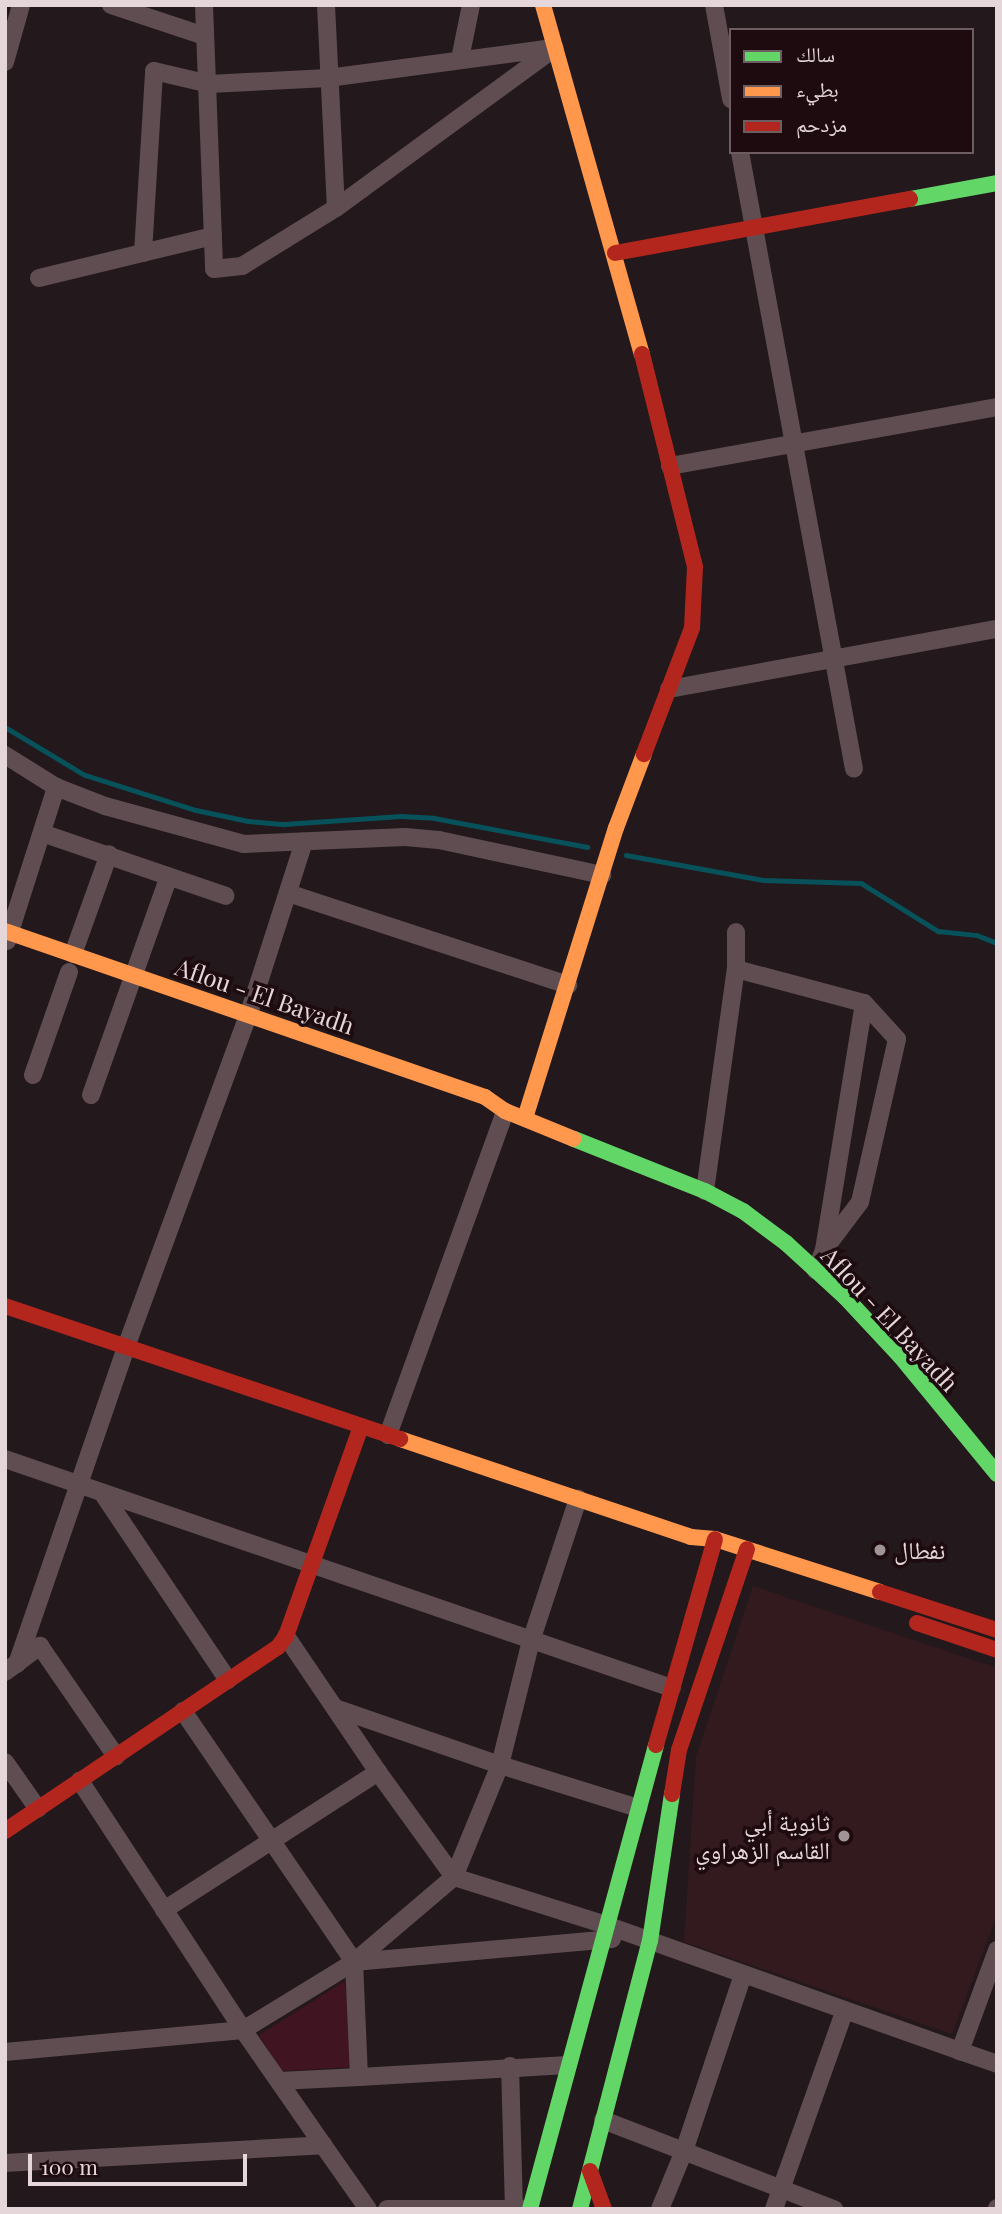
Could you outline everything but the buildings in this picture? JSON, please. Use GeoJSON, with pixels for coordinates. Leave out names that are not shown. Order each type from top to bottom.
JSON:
{"type":"FeatureCollection","features":[{"type":"Feature","properties":{"kind":"street"},"geometry":{"type":"LineString","coordinates":[[5,62],[21,5]]}},
{"type":"Feature","properties":{"kind":"street"},"geometry":{"type":"LineString","coordinates":[[111,5],[205,36]]}},
{"type":"Feature","properties":{"kind":"street"},"geometry":{"type":"LineString","coordinates":[[204,5],[214,269],[242,266],[336,208],[555,48]]}},
{"type":"Feature","properties":{"kind":"street"},"geometry":{"type":"LineString","coordinates":[[326,5],[336,208]]}},
{"type":"Feature","properties":{"kind":"street"},"geometry":{"type":"LineString","coordinates":[[460,59],[471,5]]}},
{"type":"Feature","properties":{"kind":"street"},"geometry":{"type":"LineString","coordinates":[[714,5],[729,88]]}},
{"type":"Feature","properties":{"kind":"street"},"geometry":{"type":"LineString","coordinates":[[525,1118],[602,875],[692,628],[695,568],[617,261],[542,6]]}},
{"type":"Feature","properties":{"kind":"street"},"geometry":{"type":"LineString","coordinates":[[143,253],[154,71],[209,84],[328,78],[555,48]]}},
{"type":"Feature","properties":{"kind":"street"},"geometry":{"type":"LineString","coordinates":[[740,154],[854,769]]}},
{"type":"Feature","properties":{"kind":"street"},"geometry":{"type":"LineString","coordinates":[[755,236],[997,183]]}},
{"type":"Feature","properties":{"kind":"street"},"geometry":{"type":"LineString","coordinates":[[617,261],[755,236],[997,199]]}},
{"type":"Feature","properties":{"kind":"street"},"geometry":{"type":"LineString","coordinates":[[39,278],[213,236]]}},
{"type":"Feature","properties":{"kind":"street"},"geometry":{"type":"LineString","coordinates":[[670,466],[997,407]]}},
{"type":"Feature","properties":{"kind":"street"},"geometry":{"type":"LineString","coordinates":[[668,689],[997,629]]}},
{"type":"Feature","properties":{"kind":"street"},"geometry":{"type":"LineString","coordinates":[[5,755],[56,788],[105,806],[232,841],[304,842],[405,837],[439,840],[602,875]]}},
{"type":"Feature","properties":{"kind":"street"},"geometry":{"type":"LineString","coordinates":[[9,943],[56,788]]}},
{"type":"Feature","properties":{"kind":"street"},"geometry":{"type":"LineString","coordinates":[[41,833],[109,854],[226,897]]}},
{"type":"Feature","properties":{"kind":"street"},"geometry":{"type":"LineString","coordinates":[[11,1668],[249,1013],[304,842]]}},
{"type":"Feature","properties":{"kind":"street"},"geometry":{"type":"LineString","coordinates":[[73,954],[109,854]]}},
{"type":"Feature","properties":{"kind":"street"},"geometry":{"type":"LineString","coordinates":[[91,1095],[169,876]]}},
{"type":"Feature","properties":{"kind":"street"},"geometry":{"type":"LineString","coordinates":[[288,893],[568,985]]}},
{"type":"Feature","properties":{"kind":"street"},"geometry":{"type":"LineString","coordinates":[[705,1191],[736,969],[736,932]]}},
{"type":"Feature","properties":{"kind":"street","name":"Aflou - El Bayadh"},"geometry":{"type":"LineString","coordinates":[[9,943],[73,954],[485,1097],[505,1111],[705,1191],[743,1211],[816,1270],[900,1356],[997,1474]]}},
{"type":"Feature","properties":{"kind":"street"},"geometry":{"type":"LineString","coordinates":[[736,969],[864,1003],[897,1039],[860,1202],[824,1250]]}},
{"type":"Feature","properties":{"kind":"street"},"geometry":{"type":"LineString","coordinates":[[33,1074],[68,972]]}},
{"type":"Feature","properties":{"kind":"street"},"geometry":{"type":"LineString","coordinates":[[816,1270],[824,1250],[864,1003]]}},
{"type":"Feature","properties":{"kind":"street","name":"Aflou - El Bayadh"},"geometry":{"type":"LineString","coordinates":[[305,1053],[483,1112],[505,1111]]}},
{"type":"Feature","properties":{"kind":"street"},"geometry":{"type":"LineString","coordinates":[[388,1435],[505,1111]]}},
{"type":"Feature","properties":{"kind":"street"},"geometry":{"type":"LineString","coordinates":[[5,1306],[746,1556],[997,1630]]}},
{"type":"Feature","properties":{"kind":"street"},"geometry":{"type":"LineString","coordinates":[[5,1831],[278,1647],[286,1636],[361,1426]]}},
{"type":"Feature","properties":{"kind":"street"},"geometry":{"type":"LineString","coordinates":[[5,1459],[672,1688]]}},
{"type":"Feature","properties":{"kind":"street"},"geometry":{"type":"LineString","coordinates":[[103,1494],[228,1680]]}},
{"type":"Feature","properties":{"kind":"street"},"geometry":{"type":"LineString","coordinates":[[5,2052],[243,2030],[354,1962],[454,1877],[500,1765],[531,1641],[578,1499]]}},
{"type":"Feature","properties":{"kind":"street"},"geometry":{"type":"LineString","coordinates":[[530,2209],[638,1808],[714,1545]]}},
{"type":"Feature","properties":{"kind":"street"},"geometry":{"type":"LineString","coordinates":[[746,1556],[889,1613],[997,1650]]}},
{"type":"Feature","properties":{"kind":"street"},"geometry":{"type":"LineString","coordinates":[[580,2209],[645,1939],[679,1750],[703,1672],[746,1556]]}},
{"type":"Feature","properties":{"kind":"street"},"geometry":{"type":"LineString","coordinates":[[286,1636],[378,1772],[454,1877],[604,1932],[645,1939],[844,2012],[997,2064]]}},
{"type":"Feature","properties":{"kind":"street"},"geometry":{"type":"LineString","coordinates":[[11,1668],[40,1646],[116,1756]]}},
{"type":"Feature","properties":{"kind":"street"},"geometry":{"type":"LineString","coordinates":[[335,1708],[500,1765],[638,1808]]}},
{"type":"Feature","properties":{"kind":"street"},"geometry":{"type":"LineString","coordinates":[[183,1711],[354,1962],[359,2077]]}},
{"type":"Feature","properties":{"kind":"street"},"geometry":{"type":"LineString","coordinates":[[5,1762],[37,1810]]}},
{"type":"Feature","properties":{"kind":"street"},"geometry":{"type":"LineString","coordinates":[[164,1910],[378,1772]]}},
{"type":"Feature","properties":{"kind":"street"},"geometry":{"type":"LineString","coordinates":[[80,1781],[243,2030],[368,2209]]}},
{"type":"Feature","properties":{"kind":"street"},"geometry":{"type":"LineString","coordinates":[[354,1962],[604,1932]]}},
{"type":"Feature","properties":{"kind":"street"},"geometry":{"type":"LineString","coordinates":[[960,2051],[997,1950]]}},
{"type":"Feature","properties":{"kind":"street"},"geometry":{"type":"LineString","coordinates":[[660,2209],[684,2151],[743,1975]]}},
{"type":"Feature","properties":{"kind":"street"},"geometry":{"type":"LineString","coordinates":[[774,2209],[844,2012]]}},
{"type":"Feature","properties":{"kind":"street"},"geometry":{"type":"LineString","coordinates":[[279,2081],[510,2066],[568,2065]]}},
{"type":"Feature","properties":{"kind":"street"},"geometry":{"type":"LineString","coordinates":[[510,2066],[514,2208]]}},
{"type":"Feature","properties":{"kind":"street"},"geometry":{"type":"LineString","coordinates":[[603,2120],[834,2209]]}},
{"type":"Feature","properties":{"kind":"street"},"geometry":{"type":"LineString","coordinates":[[5,2163],[323,2145]]}},
{"type":"Feature","properties":{"kind":"street"},"geometry":{"type":"LineString","coordinates":[[590,2171],[604,2209]]}},
{"type":"Feature","properties":{"kind":"street"},"geometry":{"type":"LineString","coordinates":[[395,2208],[523,2209]]}},
{"type":"Feature","properties":{"kind":"shaded area","name":"ثانوية أبي القاسم الزهراوي"},"geometry":{"type":"Polygon","coordinates":[[[753,1586],[997,1668],[997,1915],[952,2034],[684,1942],[696,1757],[753,1586]]]}},
{"type":"Feature","properties":{"kind":"shaded area"},"geometry":{"type":"Polygon","coordinates":[[[345,1981],[353,2067],[282,2071],[259,2035],[345,1981]]]}},
{"type":"Feature","properties":{"kind":"waterway"},"geometry":{"type":"LineString","coordinates":[[5,727],[85,775],[196,810],[248,821],[284,824],[401,816],[434,818],[587,847]]}},
{"type":"Feature","properties":{"kind":"waterway"},"geometry":{"type":"LineString","coordinates":[[626,855],[763,880],[861,883],[938,931],[977,935],[997,943]]}},
{"type":"Feature","properties":{"kind":"traffic: fast"},"geometry":{"type":"LineString","coordinates":[[910,199],[997,183]]}},
{"type":"Feature","properties":{"kind":"traffic: fast"},"geometry":{"type":"LineString","coordinates":[[574,1139],[705,1191],[743,1211],[786,1243],[845,1297],[900,1356],[997,1474]]}},
{"type":"Feature","properties":{"kind":"traffic: fast"},"geometry":{"type":"LineString","coordinates":[[530,2209],[656,1745]]}},
{"type":"Feature","properties":{"kind":"traffic: fast"},"geometry":{"type":"LineString","coordinates":[[580,2209],[650,1941],[672,1794]]}},
{"type":"Feature","properties":{"kind":"traffic: slow"},"geometry":{"type":"LineString","coordinates":[[543,5],[642,354]]}},
{"type":"Feature","properties":{"kind":"traffic: slow"},"geometry":{"type":"LineString","coordinates":[[525,1118],[616,828],[644,754]]}},
{"type":"Feature","properties":{"kind":"traffic: slow"},"geometry":{"type":"LineString","coordinates":[[5,931],[485,1097],[505,1111],[574,1139]]}},
{"type":"Feature","properties":{"kind":"traffic: slow"},"geometry":{"type":"LineString","coordinates":[[400,1439],[691,1537],[715,1539],[880,1592]]}},
{"type":"Feature","properties":{"kind":"traffic: jam"},"geometry":{"type":"LineString","coordinates":[[615,253],[910,199]]}},
{"type":"Feature","properties":{"kind":"traffic: jam"},"geometry":{"type":"LineString","coordinates":[[642,354],[695,567],[692,628],[644,754]]}},
{"type":"Feature","properties":{"kind":"traffic: jam"},"geometry":{"type":"LineString","coordinates":[[5,1306],[400,1439]]}},
{"type":"Feature","properties":{"kind":"traffic: jam"},"geometry":{"type":"LineString","coordinates":[[5,1831],[278,1647],[286,1636],[361,1426]]}},
{"type":"Feature","properties":{"kind":"traffic: jam"},"geometry":{"type":"LineString","coordinates":[[656,1745],[715,1539]]}},
{"type":"Feature","properties":{"kind":"traffic: jam"},"geometry":{"type":"LineString","coordinates":[[672,1794],[679,1750],[747,1549]]}},
{"type":"Feature","properties":{"kind":"traffic: jam"},"geometry":{"type":"LineString","coordinates":[[880,1592],[997,1630]]}},
{"type":"Feature","properties":{"kind":"traffic: jam"},"geometry":{"type":"LineString","coordinates":[[917,1623],[997,1650]]}},
{"type":"Feature","properties":{"kind":"traffic: jam"},"geometry":{"type":"LineString","coordinates":[[590,2171],[604,2209]]}},
{"type":"Feature","properties":{"kind":"place","name":"نفطال"},"geometry":{"type":"Point","coordinates":[880,1550]}},
{"type":"Feature","properties":{"kind":"place","name":"ثانوية أبي القاسم الزهراوي"},"geometry":{"type":"Point","coordinates":[844,1836]}}]}
